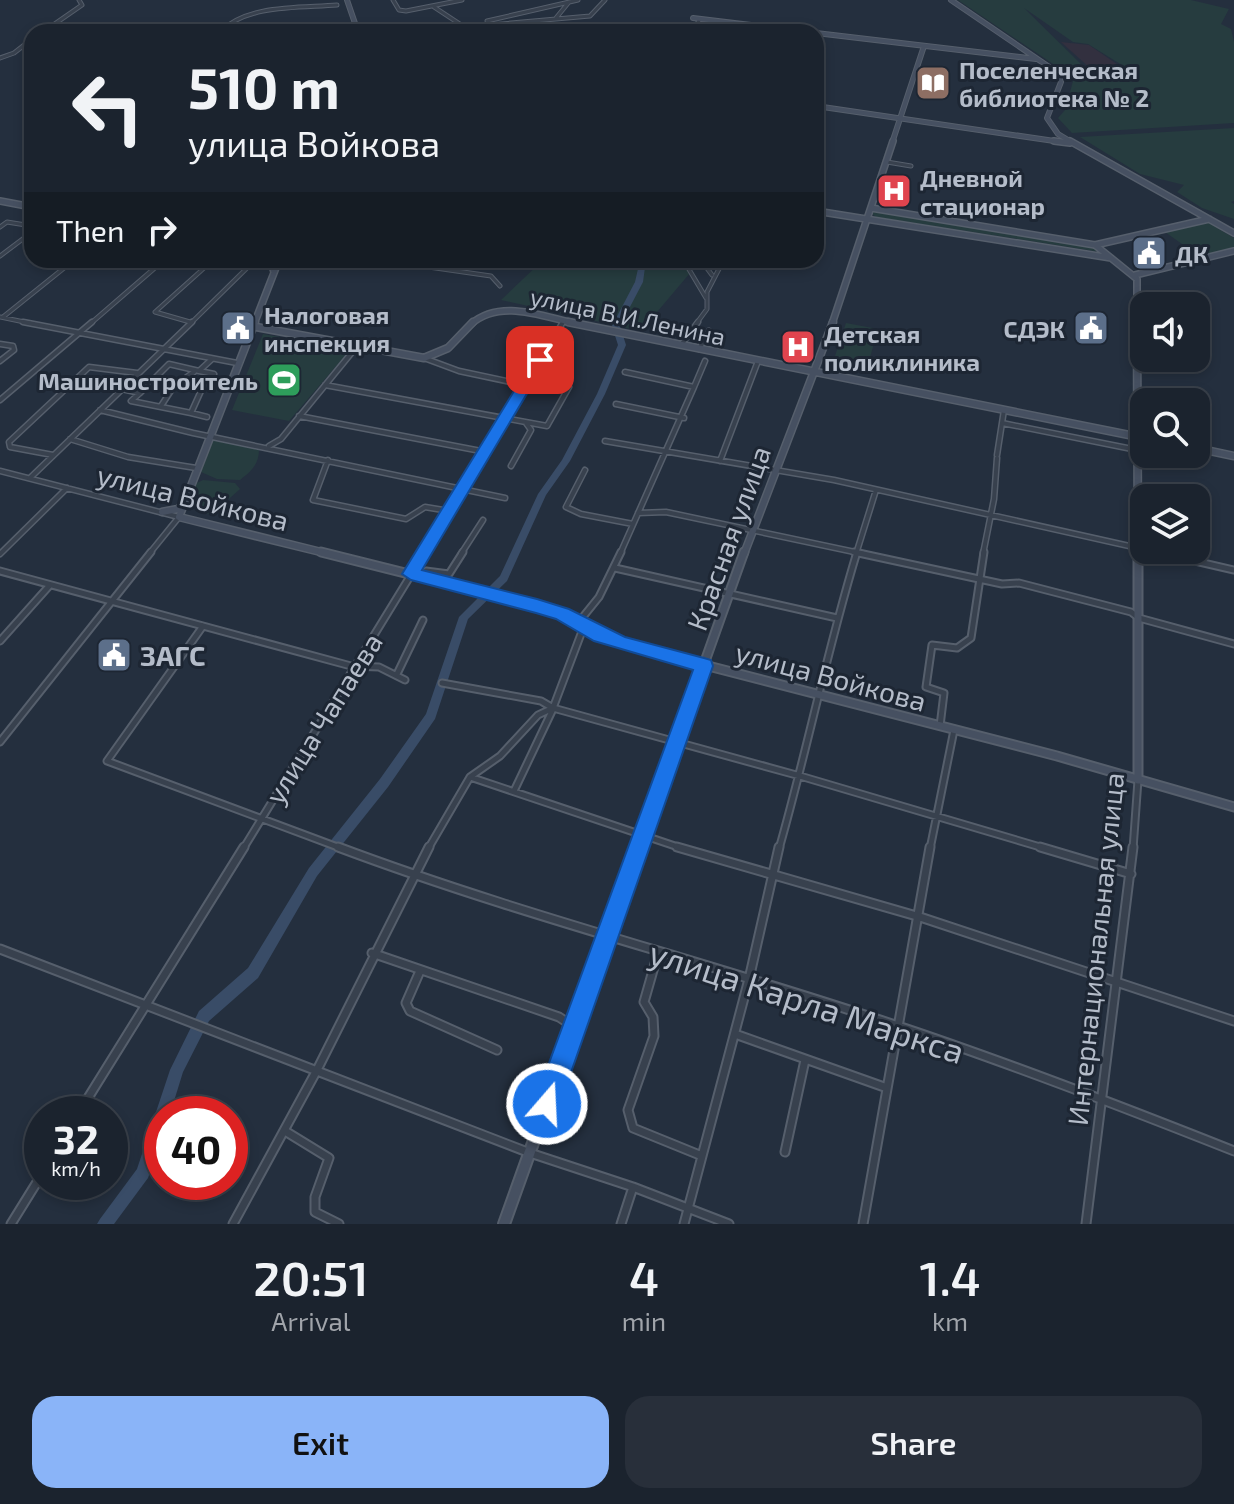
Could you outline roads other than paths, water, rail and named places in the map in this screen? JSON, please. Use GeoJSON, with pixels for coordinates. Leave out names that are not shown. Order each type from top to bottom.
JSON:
{"type":"FeatureCollection","features":[{"type":"Feature","properties":{"kind":"street"},"geometry":{"type":"LineString","coordinates":[[55,24],[82,5],[79,0]]}},
{"type":"Feature","properties":{"kind":"street"},"geometry":{"type":"LineString","coordinates":[[347,0],[355,24]]}},
{"type":"Feature","properties":{"kind":"street"},"geometry":{"type":"LineString","coordinates":[[393,0],[402,11],[462,0]]}},
{"type":"Feature","properties":{"kind":"street"},"geometry":{"type":"LineString","coordinates":[[479,24],[578,0]]}},
{"type":"Feature","properties":{"kind":"street"},"geometry":{"type":"LineString","coordinates":[[500,24],[590,16],[605,0]]}},
{"type":"Feature","properties":{"kind":"street"},"geometry":{"type":"LineString","coordinates":[[951,0],[1058,73],[1061,82],[1049,110],[1049,123],[1072,144],[1234,233]]}},
{"type":"Feature","properties":{"kind":"street"},"geometry":{"type":"LineString","coordinates":[[556,19],[569,2]]}},
{"type":"Feature","properties":{"kind":"street"},"geometry":{"type":"LineString","coordinates":[[228,24],[292,8],[337,5]]}},
{"type":"Feature","properties":{"kind":"street"},"geometry":{"type":"LineString","coordinates":[[433,6],[462,24]]}},
{"type":"Feature","properties":{"kind":"street"},"geometry":{"type":"LineString","coordinates":[[693,18],[740,24]]}},
{"type":"Feature","properties":{"kind":"street"},"geometry":{"type":"LineString","coordinates":[[697,24],[700,19]]}},
{"type":"Feature","properties":{"kind":"street"},"geometry":{"type":"LineString","coordinates":[[824,34],[1038,58]]}},
{"type":"Feature","properties":{"kind":"street"},"geometry":{"type":"LineString","coordinates":[[0,58],[24,45]]}},
{"type":"Feature","properties":{"kind":"street","name":"Красная улица"},"geometry":{"type":"LineString","coordinates":[[504,1224],[752,531],[834,319],[924,46]]}},
{"type":"Feature","properties":{"kind":"street"},"geometry":{"type":"LineString","coordinates":[[824,107],[1072,144]]}},
{"type":"Feature","properties":{"kind":"street"},"geometry":{"type":"LineString","coordinates":[[887,162],[911,166]]}},
{"type":"Feature","properties":{"kind":"street"},"geometry":{"type":"LineString","coordinates":[[2,203],[24,206]]}},
{"type":"Feature","properties":{"kind":"street"},"geometry":{"type":"LineString","coordinates":[[871,208],[1095,245],[1209,219]]}},
{"type":"Feature","properties":{"kind":"street"},"geometry":{"type":"LineString","coordinates":[[824,212],[1113,258]]}},
{"type":"Feature","properties":{"kind":"street"},"geometry":{"type":"LineString","coordinates":[[0,227],[7,222],[24,225]]}},
{"type":"Feature","properties":{"kind":"street"},"geometry":{"type":"LineString","coordinates":[[0,256],[24,238]]}},
{"type":"Feature","properties":{"kind":"street"},"geometry":{"type":"LineString","coordinates":[[1095,245],[1135,275],[1234,251]]}},
{"type":"Feature","properties":{"kind":"street"},"geometry":{"type":"LineString","coordinates":[[1,318],[64,268]]}},
{"type":"Feature","properties":{"kind":"street"},"geometry":{"type":"LineString","coordinates":[[0,400],[155,268]]}},
{"type":"Feature","properties":{"kind":"street"},"geometry":{"type":"LineString","coordinates":[[190,322],[155,312],[204,268]]}},
{"type":"Feature","properties":{"kind":"street"},"geometry":{"type":"LineString","coordinates":[[30,478],[245,271],[244,268]]}},
{"type":"Feature","properties":{"kind":"street"},"geometry":{"type":"LineString","coordinates":[[273,268],[274,272]]}},
{"type":"Feature","properties":{"kind":"street"},"geometry":{"type":"LineString","coordinates":[[0,742],[179,517],[276,268]]}},
{"type":"Feature","properties":{"kind":"street"},"geometry":{"type":"LineString","coordinates":[[436,268],[491,276],[500,286]]}},
{"type":"Feature","properties":{"kind":"street"},"geometry":{"type":"LineString","coordinates":[[688,268],[706,299]]}},
{"type":"Feature","properties":{"kind":"street"},"geometry":{"type":"LineString","coordinates":[[706,268],[712,275]]}},
{"type":"Feature","properties":{"kind":"street"},"geometry":{"type":"LineString","coordinates":[[680,345],[707,309],[706,299],[712,275],[719,268]]}},
{"type":"Feature","properties":{"kind":"street","name":"Интернациональная улица"},"geometry":{"type":"LineString","coordinates":[[1135,275],[1138,388]]}},
{"type":"Feature","properties":{"kind":"street","name":"улица В.И.Ленина"},"geometry":{"type":"LineString","coordinates":[[424,358],[449,350],[472,321],[489,311],[506,309],[1130,435]]}},
{"type":"Feature","properties":{"kind":"street"},"geometry":{"type":"LineString","coordinates":[[1,318],[237,363]]}},
{"type":"Feature","properties":{"kind":"street","name":"улица Чапаева"},"geometry":{"type":"LineString","coordinates":[[89,1096],[359,663],[563,321]]}},
{"type":"Feature","properties":{"kind":"street"},"geometry":{"type":"LineString","coordinates":[[251,326],[424,358],[459,371],[525,385]]}},
{"type":"Feature","properties":{"kind":"street"},"geometry":{"type":"LineString","coordinates":[[699,349],[709,331]]}},
{"type":"Feature","properties":{"kind":"street"},"geometry":{"type":"LineString","coordinates":[[0,344],[13,346],[14,350],[0,361]]}},
{"type":"Feature","properties":{"kind":"street"},"geometry":{"type":"LineString","coordinates":[[269,446],[281,439],[358,345]]}},
{"type":"Feature","properties":{"kind":"street"},"geometry":{"type":"LineString","coordinates":[[161,407],[164,397],[182,378],[199,371],[213,358]]}},
{"type":"Feature","properties":{"kind":"street"},"geometry":{"type":"LineString","coordinates":[[514,791],[553,708],[581,624],[615,568],[638,513],[670,451],[705,361]]}},
{"type":"Feature","properties":{"kind":"street"},"geometry":{"type":"LineString","coordinates":[[720,461],[758,361]]}},
{"type":"Feature","properties":{"kind":"street"},"geometry":{"type":"LineString","coordinates":[[191,413],[205,382],[214,374],[169,364],[131,401],[207,417]]}},
{"type":"Feature","properties":{"kind":"street"},"geometry":{"type":"LineString","coordinates":[[54,455],[10,447],[9,442],[89,367],[138,373]]}},
{"type":"Feature","properties":{"kind":"street"},"geometry":{"type":"LineString","coordinates":[[625,372],[694,387]]}},
{"type":"Feature","properties":{"kind":"street"},"geometry":{"type":"LineString","coordinates":[[325,385],[547,426],[569,387]]}},
{"type":"Feature","properties":{"kind":"street"},"geometry":{"type":"LineString","coordinates":[[121,389],[140,393]]}},
{"type":"Feature","properties":{"kind":"street"},"geometry":{"type":"LineString","coordinates":[[616,404],[684,418]]}},
{"type":"Feature","properties":{"kind":"street"},"geometry":{"type":"LineString","coordinates":[[940,727],[944,693],[926,687],[932,645],[957,648],[971,638],[994,499],[1004,409]]}},
{"type":"Feature","properties":{"kind":"street"},"geometry":{"type":"LineString","coordinates":[[100,410],[505,498]]}},
{"type":"Feature","properties":{"kind":"street"},"geometry":{"type":"LineString","coordinates":[[299,416],[486,452]]}},
{"type":"Feature","properties":{"kind":"street"},"geometry":{"type":"LineString","coordinates":[[511,466],[531,430],[525,422]]}},
{"type":"Feature","properties":{"kind":"street"},"geometry":{"type":"LineString","coordinates":[[1002,423],[1130,449]]}},
{"type":"Feature","properties":{"kind":"street"},"geometry":{"type":"LineString","coordinates":[[70,439],[94,444],[101,451],[120,456],[196,468]]}},
{"type":"Feature","properties":{"kind":"street"},"geometry":{"type":"LineString","coordinates":[[605,441],[876,490],[1130,548]]}},
{"type":"Feature","properties":{"kind":"street"},"geometry":{"type":"LineString","coordinates":[[1210,451],[1234,456]]}},
{"type":"Feature","properties":{"kind":"street"},"geometry":{"type":"LineString","coordinates":[[328,460],[313,500],[406,519],[425,507],[449,511]]}},
{"type":"Feature","properties":{"kind":"street"},"geometry":{"type":"LineString","coordinates":[[585,470],[566,507],[581,514],[633,524]]}},
{"type":"Feature","properties":{"kind":"street","name":"улица Войкова"},"geometry":{"type":"LineString","coordinates":[[0,471],[500,597],[562,614],[623,644],[1234,807]]}},
{"type":"Feature","properties":{"kind":"street"},"geometry":{"type":"LineString","coordinates":[[0,554],[67,488]]}},
{"type":"Feature","properties":{"kind":"street"},"geometry":{"type":"LineString","coordinates":[[684,1224],[749,979],[771,876],[800,776],[837,618],[876,490]]}},
{"type":"Feature","properties":{"kind":"street"},"geometry":{"type":"LineString","coordinates":[[162,512],[178,509],[184,502]]}},
{"type":"Feature","properties":{"kind":"street"},"geometry":{"type":"LineString","coordinates":[[184,502],[184,512],[197,521]]}},
{"type":"Feature","properties":{"kind":"street"},"geometry":{"type":"LineString","coordinates":[[638,513],[666,512],[1002,584],[1019,583],[1131,612],[1139,618],[1234,644]]}},
{"type":"Feature","properties":{"kind":"street","name":"улица Войкова"},"geometry":{"type":"LineString","coordinates":[[422,576],[426,571],[449,574],[483,520]]}},
{"type":"Feature","properties":{"kind":"street","name":"Интернациональная улица"},"geometry":{"type":"LineString","coordinates":[[1086,1224],[1131,874],[1138,780],[1137,564]]}},
{"type":"Feature","properties":{"kind":"street"},"geometry":{"type":"LineString","coordinates":[[1205,564],[1234,570]]}},
{"type":"Feature","properties":{"kind":"street"},"geometry":{"type":"LineString","coordinates":[[615,568],[837,618]]}},
{"type":"Feature","properties":{"kind":"street"},"geometry":{"type":"LineString","coordinates":[[0,571],[351,666],[359,663],[397,674],[405,680]]}},
{"type":"Feature","properties":{"kind":"street"},"geometry":{"type":"LineString","coordinates":[[0,641],[50,585]]}},
{"type":"Feature","properties":{"kind":"street"},"geometry":{"type":"LineString","coordinates":[[397,674],[423,620]]}},
{"type":"Feature","properties":{"kind":"street","name":"улица Карла Маркса"},"geometry":{"type":"LineString","coordinates":[[203,626],[107,761],[413,875],[898,1026],[1102,1099],[1234,1151]]}},
{"type":"Feature","properties":{"kind":"street"},"geometry":{"type":"LineString","coordinates":[[442,683],[523,697],[675,744],[800,776],[1131,874]]}},
{"type":"Feature","properties":{"kind":"street"},"geometry":{"type":"LineString","coordinates":[[233,1224],[317,1070],[413,875],[470,777],[500,756],[538,715],[553,708]]}},
{"type":"Feature","properties":{"kind":"street"},"geometry":{"type":"LineString","coordinates":[[863,1224],[920,917],[935,816],[954,730]]}},
{"type":"Feature","properties":{"kind":"street"},"geometry":{"type":"LineString","coordinates":[[470,777],[642,836],[920,917],[1234,1021]]}},
{"type":"Feature","properties":{"kind":"street"},"geometry":{"type":"LineString","coordinates":[[0,949],[530,1153],[633,1187],[729,1224]]}},
{"type":"Feature","properties":{"kind":"street"},"geometry":{"type":"LineString","coordinates":[[372,953],[559,1017],[571,1025],[572,1031]]}},
{"type":"Feature","properties":{"kind":"street"},"geometry":{"type":"LineString","coordinates":[[658,953],[644,1002],[653,1017],[654,1036],[628,1110],[629,1119],[633,1128],[702,1156]]}},
{"type":"Feature","properties":{"kind":"street"},"geometry":{"type":"LineString","coordinates":[[420,971],[406,1003],[410,1011],[497,1050]]}},
{"type":"Feature","properties":{"kind":"street"},"geometry":{"type":"LineString","coordinates":[[735,1034],[887,1088]]}},
{"type":"Feature","properties":{"kind":"street"},"geometry":{"type":"LineString","coordinates":[[785,1152],[805,1060]]}},
{"type":"Feature","properties":{"kind":"street"},"geometry":{"type":"LineString","coordinates":[[285,1131],[329,1158],[315,1197],[315,1212],[339,1224]]}},
{"type":"Feature","properties":{"kind":"street"},"geometry":{"type":"LineString","coordinates":[[621,1224],[633,1187]]}},
{"type":"Feature","properties":{"kind":"street"},"geometry":{"type":"LineString","coordinates":[[11,1224],[26,1200]]}},
{"type":"Feature","properties":{"kind":"waterway"},"geometry":{"type":"LineString","coordinates":[[169,1096],[177,1070],[204,1016],[253,973],[313,872],[384,783],[431,716],[464,617],[504,578],[542,494],[566,461],[601,394],[622,345],[616,326],[639,282],[642,268]]}},
{"type":"Feature","properties":{"kind":"waterway"},"geometry":{"type":"LineString","coordinates":[[105,1224],[144,1170]]}},
{"type":"Feature","properties":{"kind":"place","name":"Поселенческая библиотека № 2"},"geometry":{"type":"Point","coordinates":[933,83]}},
{"type":"Feature","properties":{"kind":"place","name":"Дневной стационар"},"geometry":{"type":"Point","coordinates":[894,191]}},
{"type":"Feature","properties":{"kind":"place","name":"ДК"},"geometry":{"type":"Point","coordinates":[1149,253]}},
{"type":"Feature","properties":{"kind":"place","name":"Налоговая инспекция"},"geometry":{"type":"Point","coordinates":[238,328]}},
{"type":"Feature","properties":{"kind":"place","name":"СДЭК"},"geometry":{"type":"Point","coordinates":[1091,328]}},
{"type":"Feature","properties":{"kind":"place","name":"Детская поликлиника"},"geometry":{"type":"Point","coordinates":[798,347]}},
{"type":"Feature","properties":{"kind":"place","name":"Машиностроитель"},"geometry":{"type":"Point","coordinates":[284,380]}},
{"type":"Feature","properties":{"kind":"place","name":"ЗАГС"},"geometry":{"type":"Point","coordinates":[114,655]}}]}
